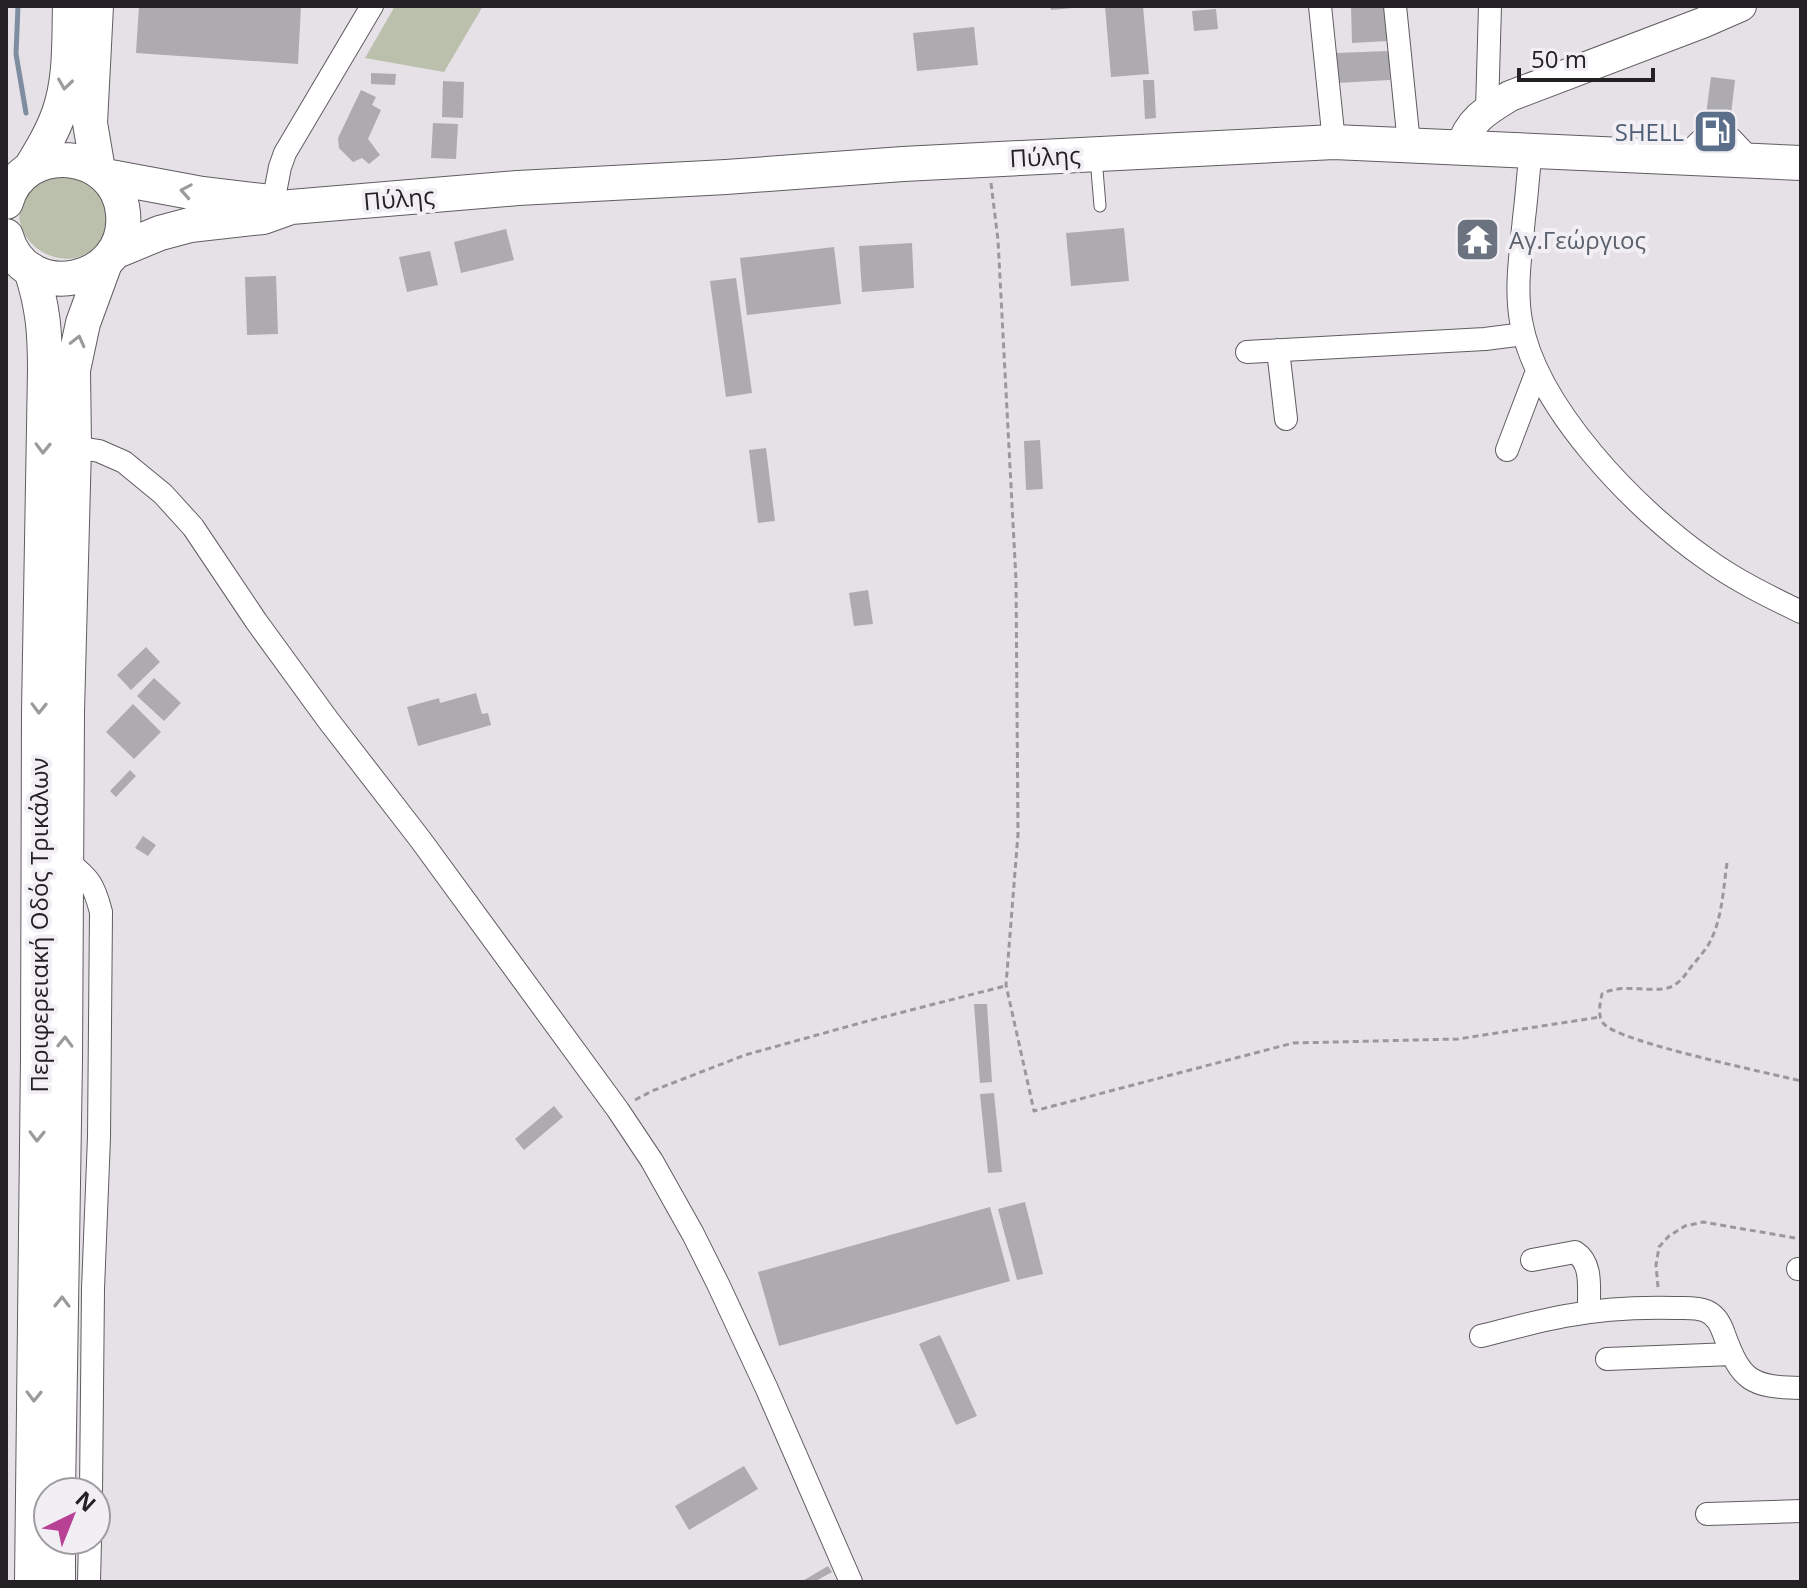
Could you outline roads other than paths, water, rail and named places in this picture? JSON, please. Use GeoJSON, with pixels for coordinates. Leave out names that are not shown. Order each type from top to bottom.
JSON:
{"type":"FeatureCollection","features":[{"type":"Feature","properties":{"kind":"main road"},"geometry":{"type":"LineString","coordinates":[[12,190],[49,136],[63,99],[70,6]]}},
{"type":"Feature","properties":{"kind":"main road"},"geometry":{"type":"LineString","coordinates":[[96,6],[90,123],[102,173]]}},
{"type":"Feature","properties":{"kind":"main road","name":"Πύλης"},"geometry":{"type":"LineString","coordinates":[[282,205],[991,159],[1334,142],[1801,163]]}},
{"type":"Feature","properties":{"kind":"main road"},"geometry":{"type":"LineString","coordinates":[[12,190],[46,161],[64,159],[82,162],[102,173],[202,194],[282,205]]}},
{"type":"Feature","properties":{"kind":"main road","name":"Περιφερειακή Οδός Τρικάλων"},"geometry":{"type":"LineString","coordinates":[[58,1476],[74,361],[92,295],[122,233],[123,212],[118,192],[102,173]]}},
{"type":"Feature","properties":{"kind":"main road"},"geometry":{"type":"LineString","coordinates":[[15,254],[49,278],[69,279],[89,274],[110,257],[160,233],[190,225],[263,217],[282,205]]}},
{"type":"Feature","properties":{"kind":"main road","name":"Περιφερειακή Οδός Τρικάλων"},"geometry":{"type":"LineString","coordinates":[[15,254],[40,296],[45,342],[32,1582]]}},
{"type":"Feature","properties":{"kind":"main road"},"geometry":{"type":"LineString","coordinates":[[58,1556],[58,1582]]}},
{"type":"Feature","properties":{"kind":"street"},"geometry":{"type":"LineString","coordinates":[[282,205],[276,181],[285,153],[372,6]]}},
{"type":"Feature","properties":{"kind":"street"},"geometry":{"type":"LineString","coordinates":[[1320,6],[1334,142]]}},
{"type":"Feature","properties":{"kind":"street"},"geometry":{"type":"LineString","coordinates":[[1395,6],[1409,144]]}},
{"type":"Feature","properties":{"kind":"street"},"geometry":{"type":"LineString","coordinates":[[1487,110],[1490,6]]}},
{"type":"Feature","properties":{"kind":"street"},"geometry":{"type":"LineString","coordinates":[[1461,148],[1465,133],[1487,110],[1510,96],[1741,6]]}},
{"type":"Feature","properties":{"kind":"street"},"geometry":{"type":"LineString","coordinates":[[1531,151],[1519,282],[1524,334],[1537,371],[1597,459],[1638,502],[1705,559],[1801,612]]}},
{"type":"Feature","properties":{"kind":"street"},"geometry":{"type":"LineString","coordinates":[[1247,352],[1455,341],[1524,334]]}},
{"type":"Feature","properties":{"kind":"street"},"geometry":{"type":"LineString","coordinates":[[1278,350],[1286,419]]}},
{"type":"Feature","properties":{"kind":"street"},"geometry":{"type":"LineString","coordinates":[[1507,450],[1537,371]]}},
{"type":"Feature","properties":{"kind":"street"},"geometry":{"type":"LineString","coordinates":[[74,447],[99,451],[124,462],[163,494],[193,527],[328,720],[420,839],[618,1110],[652,1161],[712,1272],[851,1582]]}},
{"type":"Feature","properties":{"kind":"street"},"geometry":{"type":"LineString","coordinates":[[67,861],[90,882],[101,912],[91,1476]]}},
{"type":"Feature","properties":{"kind":"street"},"geometry":{"type":"LineString","coordinates":[[1532,1260],[1575,1252],[1582,1257],[1587,1265],[1589,1312]]}},
{"type":"Feature","properties":{"kind":"street"},"geometry":{"type":"LineString","coordinates":[[1481,1336],[1589,1312],[1659,1307],[1697,1308],[1715,1317],[1737,1366],[1749,1378],[1763,1385],[1801,1388]]}},
{"type":"Feature","properties":{"kind":"street"},"geometry":{"type":"LineString","coordinates":[[1607,1359],[1731,1354]]}},
{"type":"Feature","properties":{"kind":"street"},"geometry":{"type":"LineString","coordinates":[[1707,1514],[1801,1511]]}},
{"type":"Feature","properties":{"kind":"street"},"geometry":{"type":"LineString","coordinates":[[89,1582],[90,1556]]}},
{"type":"Feature","properties":{"kind":"lane"},"geometry":{"type":"LineString","coordinates":[[1096,153],[1100,206]]}},
{"type":"Feature","properties":{"kind":"waterway"},"geometry":{"type":"LineString","coordinates":[[18,6],[16,54],[26,113]]}},
{"type":"Feature","properties":{"kind":"place","name":"SHELL"},"geometry":{"type":"Point","coordinates":[1715,131]}},
{"type":"Feature","properties":{"kind":"place","name":"Αγ.Γεώργιος"},"geometry":{"type":"Point","coordinates":[1478,239]}}]}
